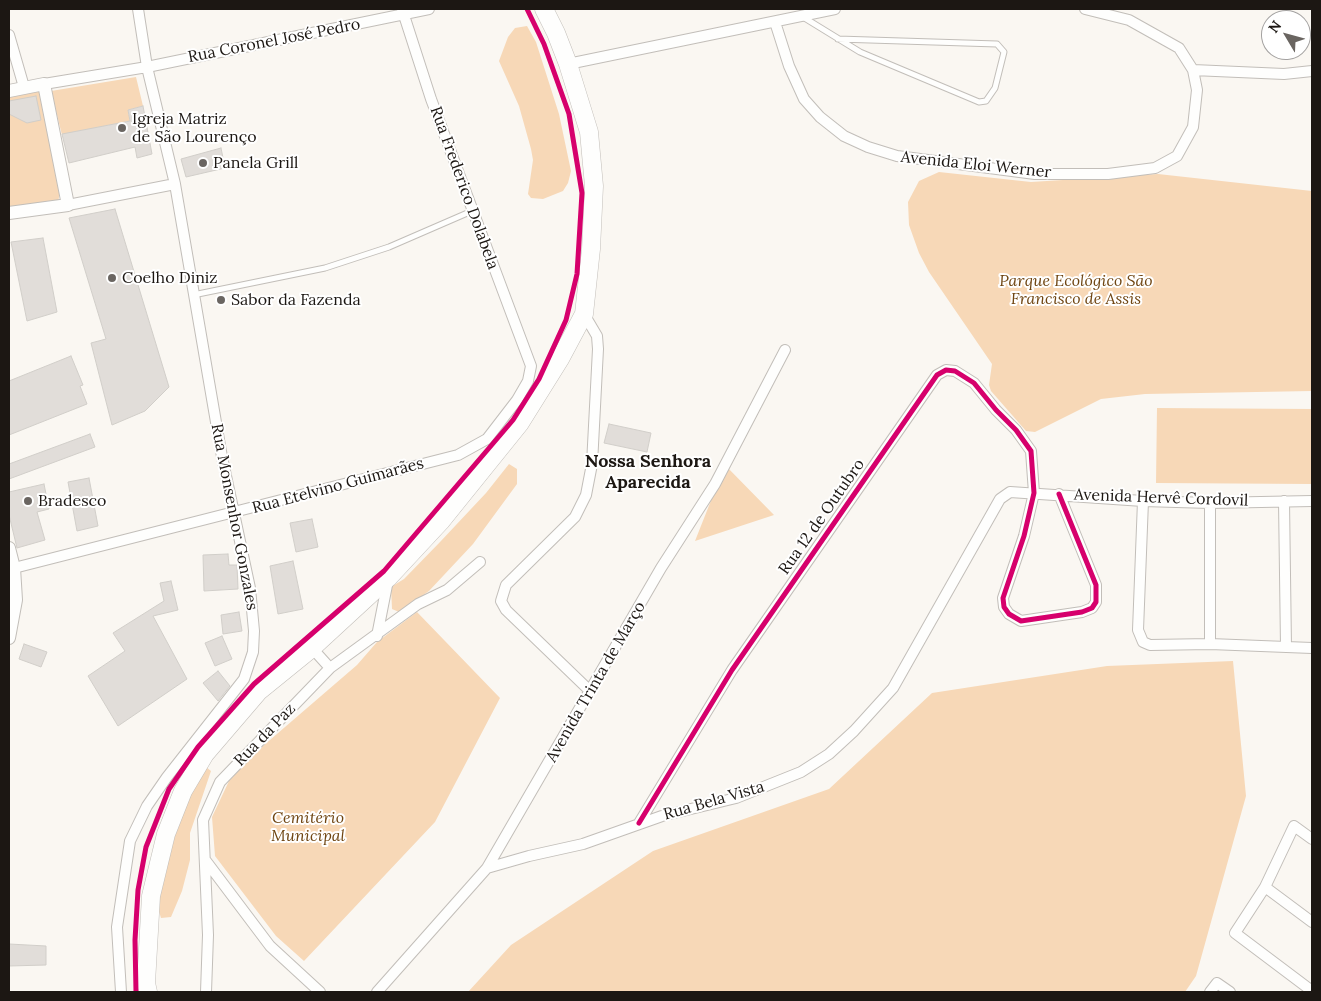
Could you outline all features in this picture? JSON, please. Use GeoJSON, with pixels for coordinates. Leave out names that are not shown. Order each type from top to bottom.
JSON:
{"type":"FeatureCollection","features":[{"type":"Feature","properties":{"kind":"highway"},"geometry":{"type":"LineString","coordinates":[[148,992],[146,983],[151,896],[166,834],[183,791],[205,754],[259,691],[312,648],[388,578],[441,521],[520,424],[560,359],[584,314],[591,249],[594,186],[589,132],[568,64],[556,32],[544,9]]}},
{"type":"Feature","properties":{"kind":"street","name":"Rua Monsenhor Gonzales"},"geometry":{"type":"LineString","coordinates":[[122,992],[118,927],[130,841],[147,806],[197,737],[232,698],[244,679],[253,652],[254,631],[250,588],[233,514],[193,296],[175,184],[147,67],[138,9]]}},
{"type":"Feature","properties":{"kind":"street","name":"Rua Coronel José Pedro"},"geometry":{"type":"LineString","coordinates":[[44,84],[147,67],[403,12],[429,9]]}},
{"type":"Feature","properties":{"kind":"street"},"geometry":{"type":"LineString","coordinates":[[568,64],[835,9]]}},
{"type":"Feature","properties":{"kind":"street","name":"Avenida Eloi Werner"},"geometry":{"type":"LineString","coordinates":[[775,22],[789,66],[804,98],[820,117],[844,136],[868,147],[897,156],[1035,174],[1108,174],[1155,168],[1177,156],[1193,127],[1198,90],[1193,70],[1178,48],[1129,20],[1085,9]]}},
{"type":"Feature","properties":{"kind":"street","name":"Rua Frederico Dolabela"},"geometry":{"type":"LineString","coordinates":[[403,12],[431,99],[531,366]]}},
{"type":"Feature","properties":{"kind":"street"},"geometry":{"type":"LineString","coordinates":[[9,35],[24,87]]}},
{"type":"Feature","properties":{"kind":"street"},"geometry":{"type":"LineString","coordinates":[[1193,70],[1284,74],[1312,71]]}},
{"type":"Feature","properties":{"kind":"street"},"geometry":{"type":"LineString","coordinates":[[9,91],[44,84],[68,205]]}},
{"type":"Feature","properties":{"kind":"street"},"geometry":{"type":"LineString","coordinates":[[9,213],[68,205],[175,184]]}},
{"type":"Feature","properties":{"kind":"street"},"geometry":{"type":"LineString","coordinates":[[584,314],[597,336],[598,349],[592,464],[586,496],[576,517],[513,577],[502,594],[501,601],[506,610],[590,691]]}},
{"type":"Feature","properties":{"kind":"street","name":"Avenida Trinta de Março"},"geometry":{"type":"LineString","coordinates":[[377,992],[487,868],[661,568],[715,484],[785,350]]}},
{"type":"Feature","properties":{"kind":"street","name":"Rua Etelvino Guimarães"},"geometry":{"type":"LineString","coordinates":[[14,568],[233,514],[458,455],[487,439],[517,400],[528,381],[531,366]]}},
{"type":"Feature","properties":{"kind":"street","name":"Rua 12 de Outubro"},"geometry":{"type":"LineString","coordinates":[[639,823],[737,662],[937,375],[946,370],[955,371],[974,383],[1027,442],[1032,457],[1034,493],[1024,536],[1003,598],[1004,607],[1009,614],[1020,621],[1082,612],[1092,608],[1096,602],[1096,585],[1059,494]]}},
{"type":"Feature","properties":{"kind":"street","name":"Avenida Hervê Cordovil"},"geometry":{"type":"LineString","coordinates":[[1010,492],[1143,501],[1210,503],[1312,501]]}},
{"type":"Feature","properties":{"kind":"street","name":"Rua Bela Vista"},"geometry":{"type":"LineString","coordinates":[[487,868],[583,844],[639,823],[760,790],[802,772],[829,754],[854,731],[893,688],[1000,499],[1010,492]]}},
{"type":"Feature","properties":{"kind":"street"},"geometry":{"type":"LineString","coordinates":[[1143,501],[1138,630],[1143,642],[1150,644],[1312,648]]}},
{"type":"Feature","properties":{"kind":"street"},"geometry":{"type":"LineString","coordinates":[[1284,501],[1286,647]]}},
{"type":"Feature","properties":{"kind":"street"},"geometry":{"type":"LineString","coordinates":[[1210,503],[1210,644]]}},
{"type":"Feature","properties":{"kind":"street"},"geometry":{"type":"LineString","coordinates":[[9,548],[14,568],[16,600],[9,638]]}},
{"type":"Feature","properties":{"kind":"street","name":"Rua da Paz"},"geometry":{"type":"LineString","coordinates":[[206,992],[208,935],[203,820],[220,782],[330,668],[377,636],[418,604],[448,590],[480,562]]}},
{"type":"Feature","properties":{"kind":"street"},"geometry":{"type":"LineString","coordinates":[[377,636],[388,578]]}},
{"type":"Feature","properties":{"kind":"street"},"geometry":{"type":"LineString","coordinates":[[312,648],[330,668]]}},
{"type":"Feature","properties":{"kind":"street"},"geometry":{"type":"LineString","coordinates":[[197,737],[198,747],[205,754]]}},
{"type":"Feature","properties":{"kind":"street"},"geometry":{"type":"LineString","coordinates":[[1312,839],[1294,826],[1264,888],[1235,932],[1312,991]]}},
{"type":"Feature","properties":{"kind":"street"},"geometry":{"type":"LineString","coordinates":[[206,861],[270,946],[320,992]]}},
{"type":"Feature","properties":{"kind":"street"},"geometry":{"type":"LineString","coordinates":[[1264,888],[1312,922]]}},
{"type":"Feature","properties":{"kind":"street"},"geometry":{"type":"LineString","coordinates":[[1210,992],[1218,983],[1230,992]]}},
{"type":"Feature","properties":{"kind":"lane"},"geometry":{"type":"LineString","coordinates":[[803,17],[838,39],[860,52],[908,74],[979,102],[986,101],[995,88],[1004,52],[997,44],[838,39]]}},
{"type":"Feature","properties":{"kind":"lane"},"geometry":{"type":"LineString","coordinates":[[193,296],[325,268],[389,247],[472,211]]}},
{"type":"Feature","properties":{"kind":"green space"},"geometry":{"type":"Polygon","coordinates":[[[527,26],[536,42],[559,114],[571,171],[568,183],[563,191],[543,199],[531,198],[528,194],[533,160],[531,149],[519,106],[499,61],[508,37],[515,28],[527,26]]]}},
{"type":"Feature","properties":{"kind":"green space"},"geometry":{"type":"Polygon","coordinates":[[[136,77],[143,106],[128,110],[130,121],[62,135],[51,91],[136,77]]]}},
{"type":"Feature","properties":{"kind":"green space"},"geometry":{"type":"Polygon","coordinates":[[[40,86],[60,188],[58,205],[9,213],[9,93],[40,86]]]}},
{"type":"Feature","properties":{"kind":"green space","name":"Parque Ecológico São Francisco de Assis"},"geometry":{"type":"Polygon","coordinates":[[[939,172],[1031,182],[1158,174],[1312,191],[1312,391],[1145,394],[1101,399],[1035,432],[1026,431],[991,391],[989,385],[992,364],[929,272],[919,253],[909,225],[908,202],[919,181],[939,172]]]}},
{"type":"Feature","properties":{"kind":"green space"},"geometry":{"type":"Polygon","coordinates":[[[1157,408],[1312,409],[1311,484],[1156,483],[1157,408]]]}},
{"type":"Feature","properties":{"kind":"green space"},"geometry":{"type":"Polygon","coordinates":[[[509,464],[517,469],[517,484],[473,544],[429,591],[399,612],[392,609],[391,587],[404,579],[440,542],[486,493],[509,464]]]}},
{"type":"Feature","properties":{"kind":"green space"},"geometry":{"type":"Polygon","coordinates":[[[725,465],[774,515],[695,541],[725,465]]]}},
{"type":"Feature","properties":{"kind":"green space","name":"Cemitério Municipal"},"geometry":{"type":"Polygon","coordinates":[[[417,612],[500,698],[435,822],[304,961],[276,936],[215,856],[212,817],[229,781],[256,752],[357,665],[377,642],[417,612]]]}},
{"type":"Feature","properties":{"kind":"green space"},"geometry":{"type":"Polygon","coordinates":[[[1233,661],[1246,796],[1196,976],[1185,992],[468,992],[511,945],[653,851],[829,789],[932,693],[1107,666],[1233,661]]]}},
{"type":"Feature","properties":{"kind":"green space"},"geometry":{"type":"Polygon","coordinates":[[[206,767],[211,771],[190,833],[190,860],[182,891],[171,917],[161,918],[158,908],[163,870],[184,805],[206,767]]]}},
{"type":"Feature","properties":{"kind":"building"},"geometry":{"type":"Polygon","coordinates":[[[36,96],[41,120],[27,123],[9,114],[9,101],[36,96]]]}},
{"type":"Feature","properties":{"kind":"building","name":"Igreja Matriz de São Lourenço"},"geometry":{"type":"Polygon","coordinates":[[[143,106],[152,154],[137,158],[135,147],[69,163],[62,134],[130,121],[128,110],[143,106]]]}},
{"type":"Feature","properties":{"kind":"building","name":"Panela Grill"},"geometry":{"type":"Polygon","coordinates":[[[221,148],[225,168],[186,177],[181,159],[221,148]]]}},
{"type":"Feature","properties":{"kind":"building","name":"Coelho Diniz"},"geometry":{"type":"Polygon","coordinates":[[[115,209],[169,387],[145,411],[112,425],[91,343],[106,339],[69,218],[115,209]]]}},
{"type":"Feature","properties":{"kind":"building"},"geometry":{"type":"Polygon","coordinates":[[[43,238],[57,312],[27,321],[11,242],[43,238]]]}},
{"type":"Feature","properties":{"kind":"building"},"geometry":{"type":"Polygon","coordinates":[[[71,356],[83,385],[80,386],[87,404],[9,435],[9,381],[71,356]]]}},
{"type":"Feature","properties":{"kind":"building"},"geometry":{"type":"Polygon","coordinates":[[[609,424],[651,433],[647,452],[604,443],[609,424]]]}},
{"type":"Feature","properties":{"kind":"building"},"geometry":{"type":"Polygon","coordinates":[[[90,434],[95,447],[9,479],[9,464],[90,434]]]}},
{"type":"Feature","properties":{"kind":"building"},"geometry":{"type":"Polygon","coordinates":[[[89,478],[98,526],[77,531],[68,482],[89,478]]]}},
{"type":"Feature","properties":{"kind":"building"},"geometry":{"type":"Polygon","coordinates":[[[44,484],[49,509],[37,512],[45,540],[17,548],[9,515],[9,492],[44,484]]]}},
{"type":"Feature","properties":{"kind":"building"},"geometry":{"type":"Polygon","coordinates":[[[312,519],[318,547],[296,552],[290,523],[312,519]]]}},
{"type":"Feature","properties":{"kind":"building"},"geometry":{"type":"Polygon","coordinates":[[[228,554],[229,565],[237,565],[238,589],[204,591],[203,555],[228,554]]]}},
{"type":"Feature","properties":{"kind":"building"},"geometry":{"type":"Polygon","coordinates":[[[293,561],[303,609],[278,614],[270,566],[293,561]]]}},
{"type":"Feature","properties":{"kind":"building"},"geometry":{"type":"Polygon","coordinates":[[[171,581],[178,610],[153,616],[187,679],[118,726],[88,676],[125,651],[113,633],[164,601],[160,583],[171,581]]]}},
{"type":"Feature","properties":{"kind":"building"},"geometry":{"type":"Polygon","coordinates":[[[239,612],[242,631],[223,634],[221,615],[239,612]]]}},
{"type":"Feature","properties":{"kind":"building"},"geometry":{"type":"Polygon","coordinates":[[[222,636],[232,659],[215,666],[205,643],[222,636]]]}},
{"type":"Feature","properties":{"kind":"building"},"geometry":{"type":"Polygon","coordinates":[[[24,644],[47,652],[41,667],[19,659],[24,644]]]}},
{"type":"Feature","properties":{"kind":"building"},"geometry":{"type":"Polygon","coordinates":[[[218,671],[230,686],[218,701],[203,683],[218,671]]]}},
{"type":"Feature","properties":{"kind":"building"},"geometry":{"type":"Polygon","coordinates":[[[9,944],[46,946],[46,965],[9,966],[9,944]]]}},
{"type":"Feature","properties":{"kind":"cycle path"},"geometry":{"type":"LineString","coordinates":[[136,992],[135,940],[138,890],[146,847],[169,789],[198,747],[254,684],[384,571],[513,420],[539,379],[566,320],[577,274],[582,193],[569,114],[544,44],[527,9]]}},
{"type":"Feature","properties":{"kind":"cycle path"},"geometry":{"type":"LineString","coordinates":[[639,823],[732,670],[937,375],[946,370],[955,371],[974,383],[996,410],[1016,430],[1031,451],[1034,493],[1024,536],[1003,598],[1004,607],[1009,614],[1021,621],[1082,612],[1092,608],[1096,602],[1096,585],[1059,494]]}},
{"type":"Feature","properties":{"kind":"place","name":"Igreja Matriz de São Lourenço"},"geometry":{"type":"Point","coordinates":[122,128]}},
{"type":"Feature","properties":{"kind":"place","name":"Panela Grill"},"geometry":{"type":"Point","coordinates":[203,163]}},
{"type":"Feature","properties":{"kind":"place","name":"Coelho Diniz"},"geometry":{"type":"Point","coordinates":[112,278]}},
{"type":"Feature","properties":{"kind":"place","name":"Sabor da Fazenda"},"geometry":{"type":"Point","coordinates":[221,300]}},
{"type":"Feature","properties":{"kind":"place","name":"Bradesco"},"geometry":{"type":"Point","coordinates":[28,501]}},
{"type":"Feature","properties":{"kind":"district","name":"Nossa Senhora Aparecida"},"geometry":{"type":"Point","coordinates":[648,472]}}]}
